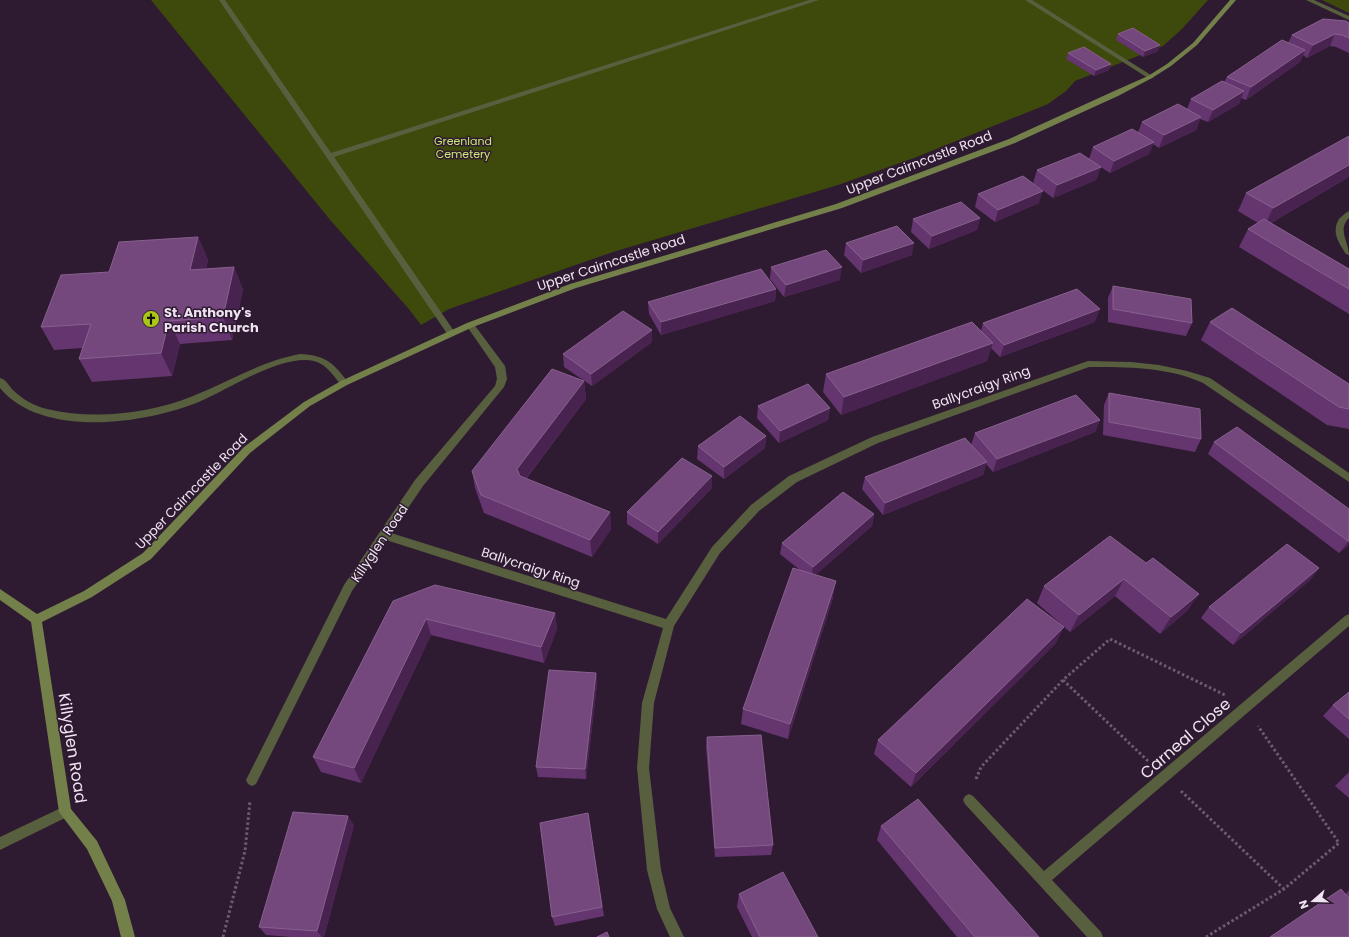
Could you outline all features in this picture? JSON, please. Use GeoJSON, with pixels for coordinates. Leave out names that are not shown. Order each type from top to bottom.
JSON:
{"type":"FeatureCollection","features":[{"type":"Feature","properties":{"kind":"street"},"geometry":{"type":"LineString","coordinates":[[222,0],[451,334]]}},
{"type":"Feature","properties":{"kind":"street"},"geometry":{"type":"LineString","coordinates":[[330,156],[816,0]]}},
{"type":"Feature","properties":{"kind":"street"},"geometry":{"type":"LineString","coordinates":[[1028,0],[1150,77]]}},
{"type":"Feature","properties":{"kind":"street","name":"Upper Cairncastle Road"},"geometry":{"type":"LineString","coordinates":[[36,620],[88,594],[147,556],[246,450],[307,404],[344,383],[470,325],[573,286],[839,206],[1012,141],[1150,77],[1186,53],[1204,35],[1233,0]]}},
{"type":"Feature","properties":{"kind":"street"},"geometry":{"type":"LineString","coordinates":[[1309,0],[1349,18]]}},
{"type":"Feature","properties":{"kind":"street"},"geometry":{"type":"LineString","coordinates":[[1349,214],[1341,221],[1339,227],[1342,241],[1349,252]]}},
{"type":"Feature","properties":{"kind":"street","name":"Killyglen Road"},"geometry":{"type":"LineString","coordinates":[[252,780],[348,588],[385,536],[419,483],[490,400],[501,383],[502,374],[500,366],[470,325]]}},
{"type":"Feature","properties":{"kind":"street"},"geometry":{"type":"LineString","coordinates":[[0,381],[9,392],[20,401],[39,411],[53,414],[92,417],[138,414],[175,407],[226,386],[266,367],[292,359],[310,358],[320,360],[331,366],[344,383]]}},
{"type":"Feature","properties":{"kind":"street","name":"Ballycraigy Ring"},"geometry":{"type":"LineString","coordinates":[[677,937],[664,909],[654,870],[643,768],[648,703],[669,625],[716,550],[755,508],[794,479],[875,440],[1088,364],[1124,363],[1170,370],[1202,378],[1222,390],[1349,478]]}},
{"type":"Feature","properties":{"kind":"street","name":"Ballycraigy Ring"},"geometry":{"type":"LineString","coordinates":[[385,536],[669,625]]}},
{"type":"Feature","properties":{"kind":"street"},"geometry":{"type":"LineString","coordinates":[[0,594],[36,620]]}},
{"type":"Feature","properties":{"kind":"street","name":"Killyglen Road"},"geometry":{"type":"LineString","coordinates":[[36,620],[65,812],[92,844],[118,900],[128,937]]}},
{"type":"Feature","properties":{"kind":"street","name":"Carneal Close"},"geometry":{"type":"LineString","coordinates":[[1043,880],[1349,620]]}},
{"type":"Feature","properties":{"kind":"street"},"geometry":{"type":"LineString","coordinates":[[969,800],[1096,937]]}},
{"type":"Feature","properties":{"kind":"street"},"geometry":{"type":"LineString","coordinates":[[0,844],[65,812]]}},
{"type":"Feature","properties":{"kind":"path"},"geometry":{"type":"LineString","coordinates":[[223,937],[245,851],[252,780]]}},
{"type":"Feature","properties":{"kind":"green space","name":"Greenland Cemetery"},"geometry":{"type":"Polygon","coordinates":[[[151,0],[1208,0],[1182,29],[1163,46],[1075,81],[1066,91],[1048,104],[914,158],[838,185],[613,252],[449,309],[421,325],[408,308],[331,221],[151,0]]]}},
{"type":"Feature","properties":{"kind":"green space"},"geometry":{"type":"Polygon","coordinates":[[[1322,0],[1349,0],[1349,13],[1322,0]]]}},
{"type":"Feature","properties":{"kind":"building"},"geometry":{"type":"Polygon","coordinates":[[[1323,19],[1346,21],[1349,23],[1349,38],[1335,34],[1313,45],[1292,35],[1323,19]]]}},
{"type":"Feature","properties":{"kind":"building"},"geometry":{"type":"Polygon","coordinates":[[[1133,28],[1160,45],[1145,51],[1118,34],[1133,28]]]}},
{"type":"Feature","properties":{"kind":"building"},"geometry":{"type":"Polygon","coordinates":[[[1282,40],[1305,50],[1251,87],[1227,77],[1282,40]]]}},
{"type":"Feature","properties":{"kind":"building"},"geometry":{"type":"Polygon","coordinates":[[[1084,47],[1111,64],[1096,70],[1068,53],[1084,47]]]}},
{"type":"Feature","properties":{"kind":"building"},"geometry":{"type":"Polygon","coordinates":[[[1222,81],[1244,91],[1213,110],[1191,99],[1222,81]]]}},
{"type":"Feature","properties":{"kind":"building"},"geometry":{"type":"Polygon","coordinates":[[[1178,104],[1201,117],[1164,135],[1142,122],[1178,104]]]}},
{"type":"Feature","properties":{"kind":"building"},"geometry":{"type":"Polygon","coordinates":[[[1132,129],[1154,142],[1114,161],[1093,147],[1132,129]]]}},
{"type":"Feature","properties":{"kind":"building"},"geometry":{"type":"Polygon","coordinates":[[[1349,136],[1349,165],[1273,208],[1246,193],[1349,136]]]}},
{"type":"Feature","properties":{"kind":"building"},"geometry":{"type":"Polygon","coordinates":[[[1080,153],[1101,167],[1057,185],[1037,170],[1080,153]]]}},
{"type":"Feature","properties":{"kind":"building"},"geometry":{"type":"Polygon","coordinates":[[[1023,176],[1043,191],[998,210],[978,194],[1023,176]]]}},
{"type":"Feature","properties":{"kind":"building"},"geometry":{"type":"Polygon","coordinates":[[[961,202],[980,218],[932,236],[913,219],[961,202]]]}},
{"type":"Feature","properties":{"kind":"building"},"geometry":{"type":"Polygon","coordinates":[[[1264,219],[1349,269],[1349,289],[1248,229],[1264,219]]]}},
{"type":"Feature","properties":{"kind":"building"},"geometry":{"type":"Polygon","coordinates":[[[897,226],[914,243],[863,260],[846,243],[897,226]]]}},
{"type":"Feature","properties":{"kind":"building","name":"St. Anthony's Parish Church"},"geometry":{"type":"Polygon","coordinates":[[[198,237],[190,270],[234,267],[223,317],[169,321],[161,353],[79,359],[91,324],[41,327],[61,275],[109,272],[119,242],[198,237]]]}},
{"type":"Feature","properties":{"kind":"building"},"geometry":{"type":"Polygon","coordinates":[[[826,250],[842,267],[786,285],[771,267],[826,250]]]}},
{"type":"Feature","properties":{"kind":"building"},"geometry":{"type":"Polygon","coordinates":[[[761,269],[776,289],[661,322],[648,302],[761,269]]]}},
{"type":"Feature","properties":{"kind":"building"},"geometry":{"type":"Polygon","coordinates":[[[1113,286],[1191,299],[1192,323],[1113,309],[1113,286]]]}},
{"type":"Feature","properties":{"kind":"building"},"geometry":{"type":"Polygon","coordinates":[[[1077,289],[1100,309],[1004,345],[983,323],[1077,289]]]}},
{"type":"Feature","properties":{"kind":"building"},"geometry":{"type":"Polygon","coordinates":[[[1232,308],[1349,384],[1349,409],[1339,407],[1210,322],[1232,308]]]}},
{"type":"Feature","properties":{"kind":"building"},"geometry":{"type":"Polygon","coordinates":[[[623,311],[652,330],[591,374],[563,354],[623,311]]]}},
{"type":"Feature","properties":{"kind":"building"},"geometry":{"type":"Polygon","coordinates":[[[972,322],[993,343],[844,397],[826,374],[972,322]]]}},
{"type":"Feature","properties":{"kind":"building"},"geometry":{"type":"Polygon","coordinates":[[[552,369],[584,381],[517,469],[520,476],[610,512],[590,540],[481,495],[472,471],[552,369]]]}},
{"type":"Feature","properties":{"kind":"building"},"geometry":{"type":"Polygon","coordinates":[[[808,384],[830,408],[780,431],[758,406],[808,384]]]}},
{"type":"Feature","properties":{"kind":"building"},"geometry":{"type":"Polygon","coordinates":[[[1109,393],[1200,409],[1201,439],[1109,422],[1109,393]]]}},
{"type":"Feature","properties":{"kind":"building"},"geometry":{"type":"Polygon","coordinates":[[[1076,395],[1100,420],[997,459],[975,433],[1076,395]]]}},
{"type":"Feature","properties":{"kind":"building"},"geometry":{"type":"Polygon","coordinates":[[[740,416],[766,436],[724,467],[698,446],[740,416]]]}},
{"type":"Feature","properties":{"kind":"building"},"geometry":{"type":"Polygon","coordinates":[[[1237,427],[1349,509],[1349,541],[1214,442],[1237,427]]]}},
{"type":"Feature","properties":{"kind":"building"},"geometry":{"type":"Polygon","coordinates":[[[965,438],[987,462],[885,503],[865,477],[965,438]]]}},
{"type":"Feature","properties":{"kind":"building"},"geometry":{"type":"Polygon","coordinates":[[[682,458],[712,476],[658,532],[627,512],[682,458]]]}},
{"type":"Feature","properties":{"kind":"building"},"geometry":{"type":"Polygon","coordinates":[[[843,492],[874,514],[813,567],[782,543],[843,492]]]}},
{"type":"Feature","properties":{"kind":"building"},"geometry":{"type":"Polygon","coordinates":[[[1110,536],[1146,563],[1153,558],[1199,594],[1171,617],[1124,579],[1079,615],[1044,586],[1110,536]]]}},
{"type":"Feature","properties":{"kind":"building"},"geometry":{"type":"Polygon","coordinates":[[[1287,544],[1319,568],[1241,633],[1209,607],[1287,544]]]}},
{"type":"Feature","properties":{"kind":"building"},"geometry":{"type":"Polygon","coordinates":[[[793,568],[836,581],[790,724],[743,709],[793,568]]]}},
{"type":"Feature","properties":{"kind":"building"},"geometry":{"type":"Polygon","coordinates":[[[435,585],[555,613],[541,647],[426,619],[354,768],[313,757],[393,601],[435,585]]]}},
{"type":"Feature","properties":{"kind":"building"},"geometry":{"type":"Polygon","coordinates":[[[1027,599],[1064,627],[916,773],[878,740],[1027,599]]]}},
{"type":"Feature","properties":{"kind":"building"},"geometry":{"type":"Polygon","coordinates":[[[549,670],[596,673],[585,769],[536,767],[549,670]]]}},
{"type":"Feature","properties":{"kind":"building"},"geometry":{"type":"Polygon","coordinates":[[[1349,692],[1349,719],[1333,705],[1349,692]]]}},
{"type":"Feature","properties":{"kind":"building"},"geometry":{"type":"Polygon","coordinates":[[[761,735],[773,845],[715,848],[707,737],[761,735]]]}},
{"type":"Feature","properties":{"kind":"building"},"geometry":{"type":"Polygon","coordinates":[[[918,799],[1039,937],[975,937],[881,826],[918,799]]]}},
{"type":"Feature","properties":{"kind":"building"},"geometry":{"type":"Polygon","coordinates":[[[293,812],[348,816],[317,931],[259,927],[293,812]]]}},
{"type":"Feature","properties":{"kind":"building"},"geometry":{"type":"Polygon","coordinates":[[[588,813],[602,907],[552,917],[540,823],[588,813]]]}},
{"type":"Feature","properties":{"kind":"building"},"geometry":{"type":"Polygon","coordinates":[[[783,872],[818,937],[760,937],[739,894],[783,872]]]}},
{"type":"Feature","properties":{"kind":"building"},"geometry":{"type":"Polygon","coordinates":[[[1341,889],[1349,898],[1349,937],[1270,937],[1341,889]]]}},
{"type":"Feature","properties":{"kind":"building"},"geometry":{"type":"Polygon","coordinates":[[[607,932],[609,937],[597,937],[607,932]]]}},
{"type":"Feature","properties":{"kind":"place","name":"St. Anthony's Parish Church"},"geometry":{"type":"Point","coordinates":[151,319]}}]}
